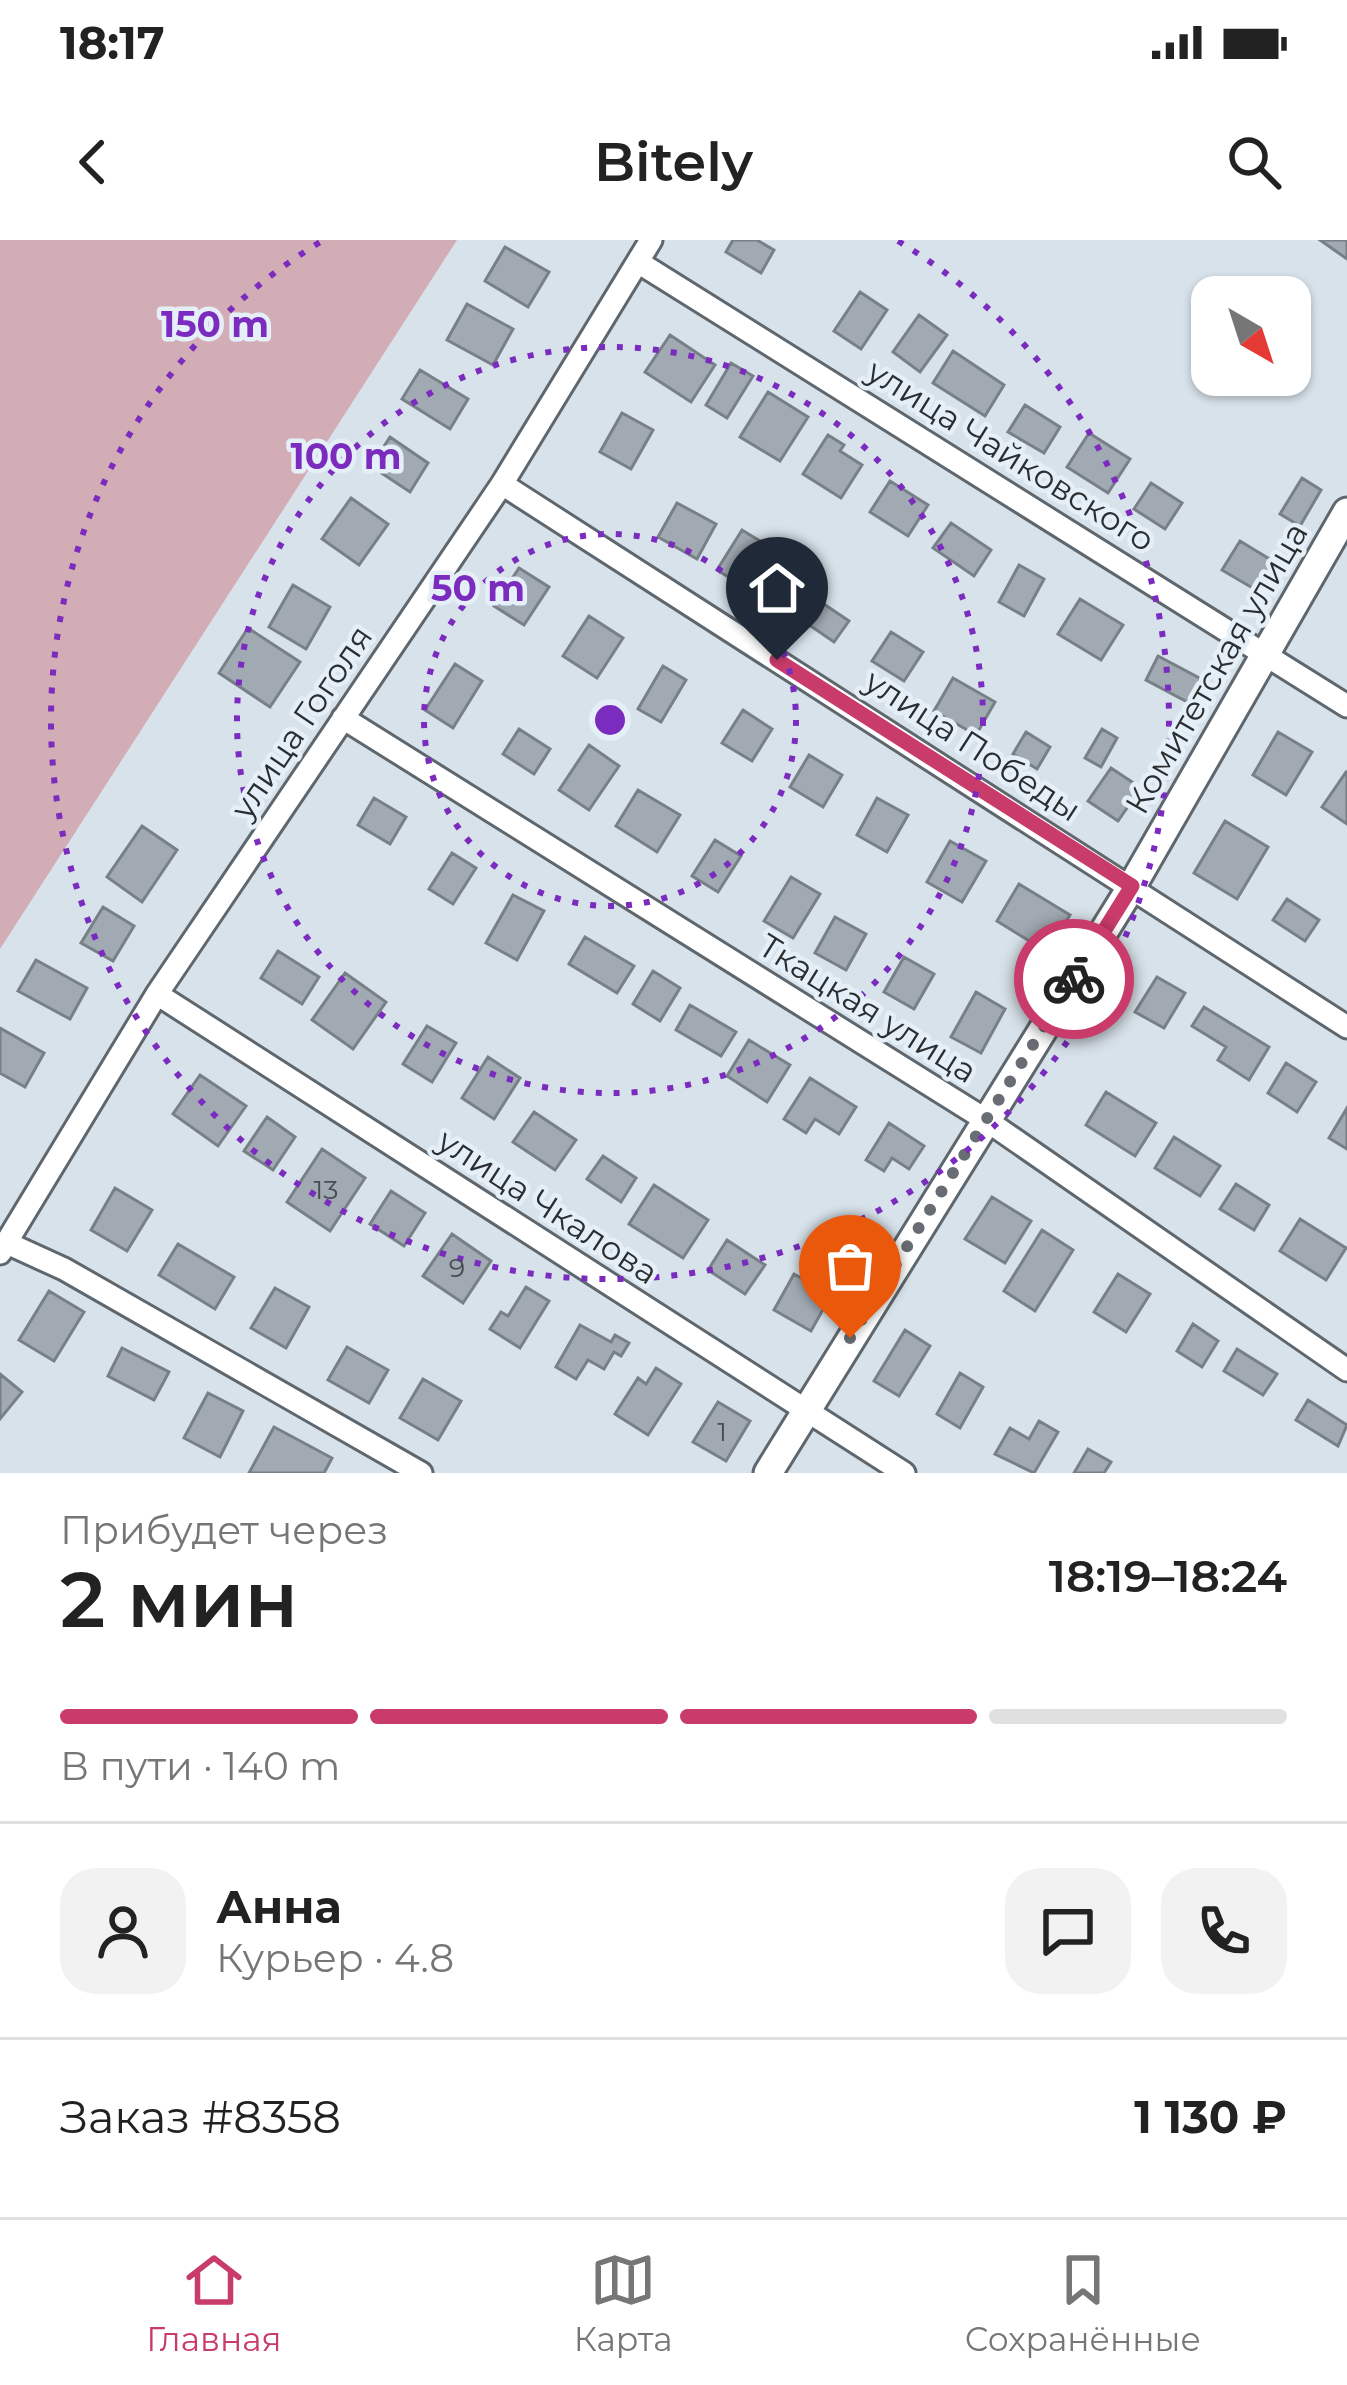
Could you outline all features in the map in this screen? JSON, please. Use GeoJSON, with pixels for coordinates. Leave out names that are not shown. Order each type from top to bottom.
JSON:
{"type":"FeatureCollection","features":[{"type":"Feature","properties":{"kind":"street","name":"улица Гоголя"},"geometry":{"type":"LineString","coordinates":[[421,1473],[64,1269],[4,1248],[157,994],[502,484],[651,240]]}},
{"type":"Feature","properties":{"kind":"street","name":"улица Чайковского"},"geometry":{"type":"LineString","coordinates":[[638,262],[1347,706]]}},
{"type":"Feature","properties":{"kind":"street","name":"улица Победы"},"geometry":{"type":"LineString","coordinates":[[502,484],[1347,1027]]}},
{"type":"Feature","properties":{"kind":"street","name":"Комитетская улица"},"geometry":{"type":"LineString","coordinates":[[769,1473],[1132,886],[1347,512]]}},
{"type":"Feature","properties":{"kind":"street","name":"Ткацкая улица"},"geometry":{"type":"LineString","coordinates":[[344,718],[986,1120],[1347,1370]]}},
{"type":"Feature","properties":{"kind":"street","name":"улица Чкалова"},"geometry":{"type":"LineString","coordinates":[[157,994],[904,1473]]}},
{"type":"Feature","properties":{"kind":"shaded area"},"geometry":{"type":"Polygon","coordinates":[[[0,240],[457,240],[0,949],[0,240]]]}},
{"type":"Feature","properties":{"kind":"building"},"geometry":{"type":"Polygon","coordinates":[[[733,240],[757,240],[774,250],[761,273],[726,252],[733,240]]]}},
{"type":"Feature","properties":{"kind":"building"},"geometry":{"type":"Polygon","coordinates":[[[1320,240],[1347,240],[1347,259],[1320,240]]]}},
{"type":"Feature","properties":{"kind":"building"},"geometry":{"type":"Polygon","coordinates":[[[505,247],[549,272],[528,307],[485,281],[505,247]]]}},
{"type":"Feature","properties":{"kind":"building"},"geometry":{"type":"Polygon","coordinates":[[[860,292],[887,310],[861,349],[834,331],[860,292]]]}},
{"type":"Feature","properties":{"kind":"building"},"geometry":{"type":"Polygon","coordinates":[[[467,304],[513,329],[493,365],[447,340],[467,304]]]}},
{"type":"Feature","properties":{"kind":"building"},"geometry":{"type":"Polygon","coordinates":[[[919,315],[947,335],[920,372],[893,352],[919,315]]]}},
{"type":"Feature","properties":{"kind":"building"},"geometry":{"type":"Polygon","coordinates":[[[670,335],[715,365],[691,402],[645,372],[670,335]]]}},
{"type":"Feature","properties":{"kind":"building"},"geometry":{"type":"Polygon","coordinates":[[[953,351],[1004,385],[985,416],[933,383],[953,351]]]}},
{"type":"Feature","properties":{"kind":"building"},"geometry":{"type":"Polygon","coordinates":[[[731,363],[753,376],[727,418],[706,405],[731,363]]]}},
{"type":"Feature","properties":{"kind":"building"},"geometry":{"type":"Polygon","coordinates":[[[420,370],[468,399],[450,429],[402,399],[420,370]]]}},
{"type":"Feature","properties":{"kind":"building"},"geometry":{"type":"Polygon","coordinates":[[[768,392],[808,417],[780,461],[740,437],[768,392]]]}},
{"type":"Feature","properties":{"kind":"building"},"geometry":{"type":"Polygon","coordinates":[[[1025,405],[1060,427],[1044,453],[1008,432],[1025,405]]]}},
{"type":"Feature","properties":{"kind":"building"},"geometry":{"type":"Polygon","coordinates":[[[622,413],[653,430],[631,469],[600,452],[622,413]]]}},
{"type":"Feature","properties":{"kind":"building"},"geometry":{"type":"Polygon","coordinates":[[[1089,433],[1130,459],[1108,493],[1067,467],[1089,433]]]}},
{"type":"Feature","properties":{"kind":"building"},"geometry":{"type":"Polygon","coordinates":[[[828,435],[844,445],[840,451],[862,465],[841,498],[803,474],[828,435]]]}},
{"type":"Feature","properties":{"kind":"building"},"geometry":{"type":"Polygon","coordinates":[[[390,437],[428,463],[410,492],[371,466],[390,437]]]}},
{"type":"Feature","properties":{"kind":"building"},"geometry":{"type":"Polygon","coordinates":[[[1302,478],[1321,490],[1300,526],[1280,514],[1302,478]]]}},
{"type":"Feature","properties":{"kind":"building"},"geometry":{"type":"Polygon","coordinates":[[[890,481],[928,505],[908,536],[870,512],[890,481]]]}},
{"type":"Feature","properties":{"kind":"building"},"geometry":{"type":"Polygon","coordinates":[[[1151,483],[1182,503],[1165,529],[1134,509],[1151,483]]]}},
{"type":"Feature","properties":{"kind":"building"},"geometry":{"type":"Polygon","coordinates":[[[351,498],[388,524],[359,565],[322,539],[351,498]]]}},
{"type":"Feature","properties":{"kind":"building"},"geometry":{"type":"Polygon","coordinates":[[[677,503],[716,524],[697,559],[658,537],[677,503]]]}},
{"type":"Feature","properties":{"kind":"building"},"geometry":{"type":"Polygon","coordinates":[[[951,523],[991,550],[974,576],[933,548],[951,523]]]}},
{"type":"Feature","properties":{"kind":"building"},"geometry":{"type":"Polygon","coordinates":[[[742,530],[786,557],[761,597],[717,570],[742,530]]]}},
{"type":"Feature","properties":{"kind":"building"},"geometry":{"type":"Polygon","coordinates":[[[1240,541],[1273,561],[1256,590],[1222,570],[1240,541]]]}},
{"type":"Feature","properties":{"kind":"building"},"geometry":{"type":"Polygon","coordinates":[[[1019,565],[1044,579],[1024,616],[999,602],[1019,565]]]}},
{"type":"Feature","properties":{"kind":"building"},"geometry":{"type":"Polygon","coordinates":[[[519,568],[549,587],[524,625],[494,606],[519,568]]]}},
{"type":"Feature","properties":{"kind":"building"},"geometry":{"type":"Polygon","coordinates":[[[293,585],[330,607],[306,649],[269,627],[293,585]]]}},
{"type":"Feature","properties":{"kind":"building"},"geometry":{"type":"Polygon","coordinates":[[[803,590],[849,621],[834,642],[789,611],[803,590]]]}},
{"type":"Feature","properties":{"kind":"building"},"geometry":{"type":"Polygon","coordinates":[[[1080,599],[1123,625],[1101,660],[1058,634],[1080,599]]]}},
{"type":"Feature","properties":{"kind":"building"},"geometry":{"type":"Polygon","coordinates":[[[589,616],[623,638],[597,678],[563,656],[589,616]]]}},
{"type":"Feature","properties":{"kind":"building"},"geometry":{"type":"Polygon","coordinates":[[[248,628],[300,662],[270,707],[219,673],[248,628]]]}},
{"type":"Feature","properties":{"kind":"building"},"geometry":{"type":"Polygon","coordinates":[[[891,632],[923,652],[904,681],[872,661],[891,632]]]}},
{"type":"Feature","properties":{"kind":"building"},"geometry":{"type":"Polygon","coordinates":[[[1158,656],[1203,680],[1191,704],[1146,680],[1158,656]]]}},
{"type":"Feature","properties":{"kind":"building"},"geometry":{"type":"Polygon","coordinates":[[[455,664],[482,681],[453,728],[425,710],[455,664]]]}},
{"type":"Feature","properties":{"kind":"building"},"geometry":{"type":"Polygon","coordinates":[[[663,666],[686,680],[661,722],[638,709],[663,666]]]}},
{"type":"Feature","properties":{"kind":"building"},"geometry":{"type":"Polygon","coordinates":[[[953,678],[995,702],[976,735],[934,711],[953,678]]]}},
{"type":"Feature","properties":{"kind":"building"},"geometry":{"type":"Polygon","coordinates":[[[743,710],[772,729],[752,761],[722,743],[743,710]]]}},
{"type":"Feature","properties":{"kind":"building"},"geometry":{"type":"Polygon","coordinates":[[[519,729],[550,749],[534,774],[503,754],[519,729]]]}},
{"type":"Feature","properties":{"kind":"building"},"geometry":{"type":"Polygon","coordinates":[[[1102,729],[1117,738],[1101,767],[1085,758],[1102,729]]]}},
{"type":"Feature","properties":{"kind":"building"},"geometry":{"type":"Polygon","coordinates":[[[1026,732],[1050,747],[1037,769],[1013,754],[1026,732]]]}},
{"type":"Feature","properties":{"kind":"building"},"geometry":{"type":"Polygon","coordinates":[[[1278,732],[1312,752],[1286,795],[1253,775],[1278,732]]]}},
{"type":"Feature","properties":{"kind":"building"},"geometry":{"type":"Polygon","coordinates":[[[589,745],[619,766],[589,810],[559,790],[589,745]]]}},
{"type":"Feature","properties":{"kind":"building"},"geometry":{"type":"Polygon","coordinates":[[[809,755],[842,775],[823,807],[790,787],[809,755]]]}},
{"type":"Feature","properties":{"kind":"building"},"geometry":{"type":"Polygon","coordinates":[[[1111,768],[1141,788],[1118,821],[1088,801],[1111,768]]]}},
{"type":"Feature","properties":{"kind":"building"},"geometry":{"type":"Polygon","coordinates":[[[1347,773],[1347,824],[1322,807],[1347,773]]]}},
{"type":"Feature","properties":{"kind":"building"},"geometry":{"type":"Polygon","coordinates":[[[638,790],[680,815],[657,852],[616,826],[638,790]]]}},
{"type":"Feature","properties":{"kind":"building"},"geometry":{"type":"Polygon","coordinates":[[[374,798],[406,817],[390,844],[358,825],[374,798]]]}},
{"type":"Feature","properties":{"kind":"building"},"geometry":{"type":"Polygon","coordinates":[[[877,798],[908,815],[887,852],[857,835],[877,798]]]}},
{"type":"Feature","properties":{"kind":"building"},"geometry":{"type":"Polygon","coordinates":[[[1225,821],[1268,847],[1237,899],[1194,873],[1225,821]]]}},
{"type":"Feature","properties":{"kind":"building"},"geometry":{"type":"Polygon","coordinates":[[[142,826],[177,850],[142,902],[107,877],[142,826]]]}},
{"type":"Feature","properties":{"kind":"building"},"geometry":{"type":"Polygon","coordinates":[[[715,840],[741,856],[718,892],[692,876],[715,840]]]}},
{"type":"Feature","properties":{"kind":"building"},"geometry":{"type":"Polygon","coordinates":[[[950,841],[986,861],[962,902],[927,882],[950,841]]]}},
{"type":"Feature","properties":{"kind":"building"},"geometry":{"type":"Polygon","coordinates":[[[452,853],[476,868],[453,904],[429,889],[452,853]]]}},
{"type":"Feature","properties":{"kind":"building"},"geometry":{"type":"Polygon","coordinates":[[[791,877],[820,894],[793,938],[764,921],[791,877]]]}},
{"type":"Feature","properties":{"kind":"building"},"geometry":{"type":"Polygon","coordinates":[[[1019,884],[1070,915],[1047,952],[997,921],[1019,884]]]}},
{"type":"Feature","properties":{"kind":"building"},"geometry":{"type":"Polygon","coordinates":[[[513,895],[544,911],[517,960],[486,943],[513,895]]]}},
{"type":"Feature","properties":{"kind":"building"},"geometry":{"type":"Polygon","coordinates":[[[1287,899],[1319,920],[1305,941],[1273,920],[1287,899]]]}},
{"type":"Feature","properties":{"kind":"building"},"geometry":{"type":"Polygon","coordinates":[[[103,907],[134,926],[113,961],[81,943],[103,907]]]}},
{"type":"Feature","properties":{"kind":"building"},"geometry":{"type":"Polygon","coordinates":[[[835,917],[866,934],[846,970],[815,953],[835,917]]]}},
{"type":"Feature","properties":{"kind":"building"},"geometry":{"type":"Polygon","coordinates":[[[585,937],[634,966],[617,993],[569,964],[585,937]]]}},
{"type":"Feature","properties":{"kind":"building"},"geometry":{"type":"Polygon","coordinates":[[[278,951],[319,977],[302,1004],[261,978],[278,951]]]}},
{"type":"Feature","properties":{"kind":"building"},"geometry":{"type":"Polygon","coordinates":[[[904,957],[934,974],[914,1009],[884,992],[904,957]]]}},
{"type":"Feature","properties":{"kind":"building"},"geometry":{"type":"Polygon","coordinates":[[[36,960],[87,988],[70,1019],[18,991],[36,960]]]}},
{"type":"Feature","properties":{"kind":"building"},"geometry":{"type":"Polygon","coordinates":[[[653,971],[680,988],[660,1021],[633,1004],[653,971]]]}},
{"type":"Feature","properties":{"kind":"building"},"geometry":{"type":"Polygon","coordinates":[[[345,973],[386,1002],[353,1049],[312,1020],[345,973]]]}},
{"type":"Feature","properties":{"kind":"building"},"geometry":{"type":"Polygon","coordinates":[[[1157,977],[1185,993],[1164,1028],[1135,1012],[1157,977]]]}},
{"type":"Feature","properties":{"kind":"building"},"geometry":{"type":"Polygon","coordinates":[[[976,992],[1005,1009],[981,1053],[951,1037],[976,992]]]}},
{"type":"Feature","properties":{"kind":"building"},"geometry":{"type":"Polygon","coordinates":[[[690,1005],[736,1032],[721,1056],[676,1030],[690,1005]]]}},
{"type":"Feature","properties":{"kind":"building"},"geometry":{"type":"Polygon","coordinates":[[[1204,1007],[1269,1047],[1249,1080],[1218,1060],[1226,1047],[1192,1026],[1204,1007]]]}},
{"type":"Feature","properties":{"kind":"building"},"geometry":{"type":"Polygon","coordinates":[[[427,1026],[456,1043],[432,1082],[403,1064],[427,1026]]]}},
{"type":"Feature","properties":{"kind":"building"},"geometry":{"type":"Polygon","coordinates":[[[0,1028],[44,1053],[25,1087],[0,1073],[0,1028]]]}},
{"type":"Feature","properties":{"kind":"building"},"geometry":{"type":"Polygon","coordinates":[[[749,1040],[790,1065],[767,1102],[727,1076],[749,1040]]]}},
{"type":"Feature","properties":{"kind":"building"},"geometry":{"type":"Polygon","coordinates":[[[488,1057],[520,1078],[494,1119],[462,1098],[488,1057]]]}},
{"type":"Feature","properties":{"kind":"building"},"geometry":{"type":"Polygon","coordinates":[[[1286,1063],[1316,1082],[1297,1112],[1268,1093],[1286,1063]]]}},
{"type":"Feature","properties":{"kind":"building"},"geometry":{"type":"Polygon","coordinates":[[[200,1075],[246,1106],[218,1146],[173,1114],[200,1075]]]}},
{"type":"Feature","properties":{"kind":"building"},"geometry":{"type":"Polygon","coordinates":[[[810,1078],[856,1107],[839,1134],[815,1119],[806,1133],[784,1119],[810,1078]]]}},
{"type":"Feature","properties":{"kind":"building"},"geometry":{"type":"Polygon","coordinates":[[[1106,1092],[1156,1123],[1135,1156],[1086,1125],[1106,1092]]]}},
{"type":"Feature","properties":{"kind":"building"},"geometry":{"type":"Polygon","coordinates":[[[1347,1108],[1347,1149],[1329,1138],[1347,1108]]]}},
{"type":"Feature","properties":{"kind":"building"},"geometry":{"type":"Polygon","coordinates":[[[534,1112],[576,1140],[555,1170],[513,1142],[534,1112]]]}},
{"type":"Feature","properties":{"kind":"building"},"geometry":{"type":"Polygon","coordinates":[[[267,1117],[295,1137],[273,1170],[244,1151],[267,1117]]]}},
{"type":"Feature","properties":{"kind":"building"},"geometry":{"type":"Polygon","coordinates":[[[889,1123],[924,1146],[909,1169],[892,1158],[884,1171],[866,1160],[889,1123]]]}},
{"type":"Feature","properties":{"kind":"building"},"geometry":{"type":"Polygon","coordinates":[[[1174,1137],[1220,1166],[1200,1196],[1155,1168],[1174,1137]]]}},
{"type":"Feature","properties":{"kind":"building"},"geometry":{"type":"Polygon","coordinates":[[[322,1149],[365,1178],[330,1231],[287,1202],[322,1149]]]}},
{"type":"Feature","properties":{"kind":"building"},"geometry":{"type":"Polygon","coordinates":[[[603,1156],[636,1178],[621,1202],[587,1179],[603,1156]]]}},
{"type":"Feature","properties":{"kind":"building"},"geometry":{"type":"Polygon","coordinates":[[[1236,1184],[1269,1205],[1254,1230],[1220,1209],[1236,1184]]]}},
{"type":"Feature","properties":{"kind":"building"},"geometry":{"type":"Polygon","coordinates":[[[654,1185],[708,1220],[683,1258],[629,1224],[654,1185]]]}},
{"type":"Feature","properties":{"kind":"building"},"geometry":{"type":"Polygon","coordinates":[[[115,1188],[152,1210],[127,1251],[91,1230],[115,1188]]]}},
{"type":"Feature","properties":{"kind":"building"},"geometry":{"type":"Polygon","coordinates":[[[391,1191],[425,1213],[404,1246],[370,1224],[391,1191]]]}},
{"type":"Feature","properties":{"kind":"building"},"geometry":{"type":"Polygon","coordinates":[[[992,1197],[1031,1221],[1005,1263],[965,1239],[992,1197]]]}},
{"type":"Feature","properties":{"kind":"building"},"geometry":{"type":"Polygon","coordinates":[[[1300,1219],[1346,1248],[1326,1280],[1280,1251],[1300,1219]]]}},
{"type":"Feature","properties":{"kind":"building"},"geometry":{"type":"Polygon","coordinates":[[[1042,1230],[1073,1250],[1035,1311],[1004,1291],[1042,1230]]]}},
{"type":"Feature","properties":{"kind":"building"},"geometry":{"type":"Polygon","coordinates":[[[452,1234],[491,1261],[463,1303],[423,1276],[452,1234]]]}},
{"type":"Feature","properties":{"kind":"building"},"geometry":{"type":"Polygon","coordinates":[[[727,1240],[765,1265],[745,1294],[708,1270],[727,1240]]]}},
{"type":"Feature","properties":{"kind":"building"},"geometry":{"type":"Polygon","coordinates":[[[178,1244],[234,1277],[215,1309],[159,1275],[178,1244]]]}},
{"type":"Feature","properties":{"kind":"building"},"geometry":{"type":"Polygon","coordinates":[[[794,1274],[831,1295],[811,1331],[774,1310],[794,1274]]]}},
{"type":"Feature","properties":{"kind":"building"},"geometry":{"type":"Polygon","coordinates":[[[1118,1274],[1150,1294],[1126,1332],[1094,1312],[1118,1274]]]}},
{"type":"Feature","properties":{"kind":"building"},"geometry":{"type":"Polygon","coordinates":[[[526,1287],[549,1301],[520,1348],[490,1329],[501,1312],[508,1316],[526,1287]]]}},
{"type":"Feature","properties":{"kind":"building"},"geometry":{"type":"Polygon","coordinates":[[[275,1288],[309,1307],[286,1348],[251,1328],[275,1288]]]}},
{"type":"Feature","properties":{"kind":"building"},"geometry":{"type":"Polygon","coordinates":[[[49,1291],[84,1312],[54,1361],[19,1340],[49,1291]]]}},
{"type":"Feature","properties":{"kind":"building"},"geometry":{"type":"Polygon","coordinates":[[[1193,1324],[1218,1341],[1202,1367],[1177,1351],[1193,1324]]]}},
{"type":"Feature","properties":{"kind":"building"},"geometry":{"type":"Polygon","coordinates":[[[580,1325],[611,1342],[615,1335],[629,1343],[621,1356],[614,1352],[604,1369],[588,1360],[576,1379],[556,1367],[580,1325]]]}},
{"type":"Feature","properties":{"kind":"building"},"geometry":{"type":"Polygon","coordinates":[[[905,1330],[930,1346],[899,1396],[874,1381],[905,1330]]]}},
{"type":"Feature","properties":{"kind":"building"},"geometry":{"type":"Polygon","coordinates":[[[347,1347],[388,1370],[369,1403],[328,1380],[347,1347]]]}},
{"type":"Feature","properties":{"kind":"building"},"geometry":{"type":"Polygon","coordinates":[[[122,1348],[169,1372],[154,1400],[108,1376],[122,1348]]]}},
{"type":"Feature","properties":{"kind":"building"},"geometry":{"type":"Polygon","coordinates":[[[1237,1349],[1277,1374],[1263,1395],[1224,1371],[1237,1349]]]}},
{"type":"Feature","properties":{"kind":"building"},"geometry":{"type":"Polygon","coordinates":[[[656,1368],[681,1384],[648,1435],[615,1414],[638,1378],[646,1384],[656,1368]]]}},
{"type":"Feature","properties":{"kind":"building"},"geometry":{"type":"Polygon","coordinates":[[[960,1373],[983,1387],[960,1428],[937,1414],[960,1373]]]}},
{"type":"Feature","properties":{"kind":"building"},"geometry":{"type":"Polygon","coordinates":[[[0,1374],[22,1392],[0,1419],[0,1374]]]}},
{"type":"Feature","properties":{"kind":"building"},"geometry":{"type":"Polygon","coordinates":[[[423,1379],[461,1401],[438,1440],[400,1418],[423,1379]]]}},
{"type":"Feature","properties":{"kind":"building"},"geometry":{"type":"Polygon","coordinates":[[[208,1393],[243,1411],[220,1457],[184,1438],[208,1393]]]}},
{"type":"Feature","properties":{"kind":"building"},"geometry":{"type":"Polygon","coordinates":[[[1308,1400],[1347,1425],[1338,1446],[1296,1420],[1308,1400]]]}},
{"type":"Feature","properties":{"kind":"building"},"geometry":{"type":"Polygon","coordinates":[[[718,1402],[750,1421],[726,1461],[693,1442],[718,1402]]]}},
{"type":"Feature","properties":{"kind":"building"},"geometry":{"type":"Polygon","coordinates":[[[1039,1421],[1058,1432],[1034,1473],[995,1454],[1010,1428],[1029,1439],[1039,1421]]]}},
{"type":"Feature","properties":{"kind":"building"},"geometry":{"type":"Polygon","coordinates":[[[274,1427],[332,1458],[324,1473],[249,1473],[274,1427]]]}},
{"type":"Feature","properties":{"kind":"building"},"geometry":{"type":"Polygon","coordinates":[[[1088,1449],[1111,1462],[1104,1473],[1074,1473],[1088,1449]]]}},
{"type":"Feature","properties":{"kind":"way so far"},"geometry":{"type":"LineString","coordinates":[[850,1338],[1074,979]]}},
{"type":"Feature","properties":{"kind":"route"},"geometry":{"type":"LineString","coordinates":[[777,660],[1132,886],[1074,979]]}}]}
